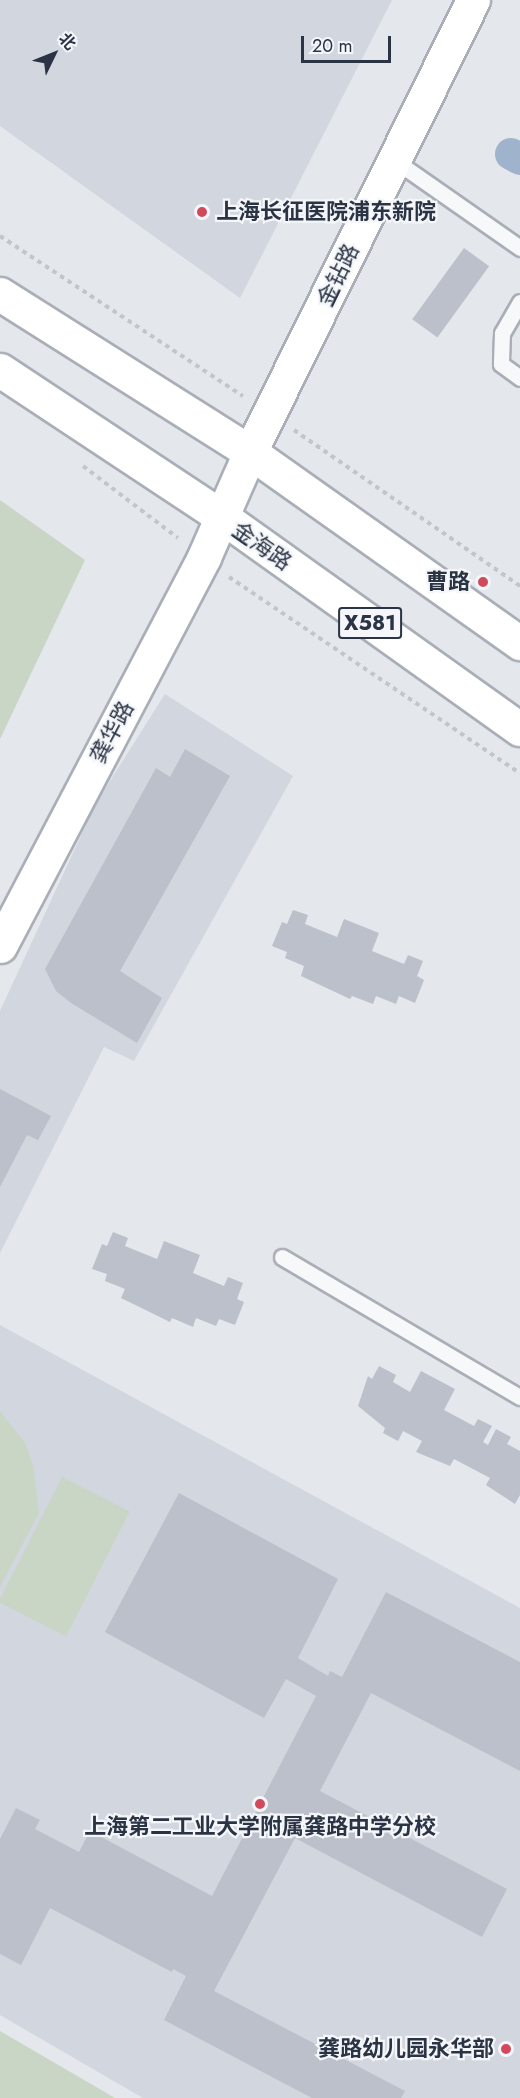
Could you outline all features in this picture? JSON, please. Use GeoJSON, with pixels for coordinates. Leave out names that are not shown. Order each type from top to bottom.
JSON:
{"type":"FeatureCollection","features":[{"type":"Feature","properties":{"kind":"main road","name":"金钻路"},"geometry":{"type":"LineString","coordinates":[[221,516],[250,452],[473,0]]}},
{"type":"Feature","properties":{"kind":"main road"},"geometry":{"type":"LineString","coordinates":[[0,294],[250,452],[520,643]]}},
{"type":"Feature","properties":{"kind":"main road","name":"金海路"},"geometry":{"type":"LineString","coordinates":[[0,370],[221,516],[520,729]]}},
{"type":"Feature","properties":{"kind":"main road","name":"龚华路"},"geometry":{"type":"LineString","coordinates":[[0,946],[204,557],[221,516]]}},
{"type":"Feature","properties":{"kind":"lane"},"geometry":{"type":"LineString","coordinates":[[394,160],[520,248]]}},
{"type":"Feature","properties":{"kind":"lane"},"geometry":{"type":"LineString","coordinates":[[520,302],[502,333],[501,364],[520,378]]}},
{"type":"Feature","properties":{"kind":"lane"},"geometry":{"type":"LineString","coordinates":[[282,1257],[520,1397]]}},
{"type":"Feature","properties":{"kind":"path"},"geometry":{"type":"LineString","coordinates":[[77,462],[253,595],[520,773]]}},
{"type":"Feature","properties":{"kind":"shaded area","name":"上海长征医院浦东新院"},"geometry":{"type":"Polygon","coordinates":[[[0,0],[392,0],[240,298],[0,126],[0,0]]]}},
{"type":"Feature","properties":{"kind":"shaded area"},"geometry":{"type":"Polygon","coordinates":[[[165,694],[293,776],[134,1061],[104,1047],[0,1253],[0,1011],[96,803],[165,694]]]}},
{"type":"Feature","properties":{"kind":"shaded area","name":"上海第二工业大学附属龚路中学分校"},"geometry":{"type":"Polygon","coordinates":[[[0,1325],[520,1608],[520,2098],[143,2098],[0,2015],[0,1325]]]}},
{"type":"Feature","properties":{"kind":"green space"},"geometry":{"type":"Polygon","coordinates":[[[0,500],[85,560],[0,739],[0,500]]]}},
{"type":"Feature","properties":{"kind":"green space"},"geometry":{"type":"Polygon","coordinates":[[[0,1411],[25,1443],[33,1465],[39,1513],[0,1587],[0,1411]]]}},
{"type":"Feature","properties":{"kind":"green space"},"geometry":{"type":"Polygon","coordinates":[[[62,1477],[130,1512],[66,1636],[0,1603],[62,1477]]]}},
{"type":"Feature","properties":{"kind":"green space"},"geometry":{"type":"Polygon","coordinates":[[[0,2031],[115,2098],[0,2098],[0,2031]]]}},
{"type":"Feature","properties":{"kind":"building"},"geometry":{"type":"Polygon","coordinates":[[[464,248],[489,266],[437,337],[412,319],[464,248]]]}},
{"type":"Feature","properties":{"kind":"building"},"geometry":{"type":"Polygon","coordinates":[[[185,749],[230,776],[120,971],[162,998],[137,1043],[71,1003],[56,991],[45,969],[156,768],[170,777],[185,749]]]}},
{"type":"Feature","properties":{"kind":"building"},"geometry":{"type":"Polygon","coordinates":[[[293,910],[308,915],[305,924],[337,937],[344,919],[379,933],[372,951],[404,964],[408,955],[423,961],[417,976],[424,980],[415,1003],[399,996],[396,1004],[376,996],[373,1004],[352,996],[350,999],[301,976],[304,966],[285,958],[287,952],[272,946],[282,922],[287,924],[293,910]]]}},
{"type":"Feature","properties":{"kind":"building"},"geometry":{"type":"Polygon","coordinates":[[[0,1089],[51,1116],[38,1140],[27,1135],[0,1187],[0,1089]]]}},
{"type":"Feature","properties":{"kind":"building"},"geometry":{"type":"Polygon","coordinates":[[[113,1232],[128,1238],[125,1246],[157,1259],[164,1241],[200,1255],[193,1273],[224,1286],[228,1277],[243,1283],[237,1299],[244,1302],[235,1325],[219,1319],[216,1326],[196,1318],[193,1327],[172,1318],[170,1322],[121,1298],[125,1289],[105,1281],[107,1274],[92,1269],[102,1244],[107,1246],[113,1232]]]}},
{"type":"Feature","properties":{"kind":"building"},"geometry":{"type":"Polygon","coordinates":[[[379,1366],[396,1375],[393,1382],[410,1392],[421,1371],[455,1389],[444,1410],[474,1426],[478,1419],[492,1426],[483,1442],[488,1445],[496,1429],[511,1437],[507,1444],[520,1451],[520,1495],[515,1504],[486,1485],[490,1478],[454,1459],[450,1466],[416,1452],[422,1441],[403,1431],[398,1441],[383,1433],[385,1428],[358,1406],[368,1376],[372,1379],[379,1366]]]}},
{"type":"Feature","properties":{"kind":"building"},"geometry":{"type":"Polygon","coordinates":[[[179,1493],[338,1579],[298,1658],[328,1676],[330,1671],[342,1677],[386,1592],[520,1662],[520,1771],[371,1693],[320,1791],[507,1889],[482,1937],[295,1838],[214,1991],[405,2091],[401,2098],[312,2098],[164,2020],[186,1976],[173,1969],[172,1972],[50,1908],[21,1965],[0,1954],[0,1839],[16,1808],[40,1820],[35,1829],[79,1852],[90,1831],[212,1896],[316,1696],[286,1679],[264,1718],[105,1632],[179,1493]]]}},
{"type":"Feature","properties":{"kind":"waterway"},"geometry":{"type":"LineString","coordinates":[[511,154],[520,159]]}},
{"type":"Feature","properties":{"kind":"place","name":"上海长征医院浦东新院"},"geometry":{"type":"Point","coordinates":[202,212]}},
{"type":"Feature","properties":{"kind":"place","name":"曹路"},"geometry":{"type":"Point","coordinates":[483,582]}},
{"type":"Feature","properties":{"kind":"place","name":"上海第二工业大学附属龚路中学分校"},"geometry":{"type":"Point","coordinates":[260,1804]}},
{"type":"Feature","properties":{"kind":"place","name":"龚路幼儿园永华部"},"geometry":{"type":"Point","coordinates":[506,2049]}}]}
